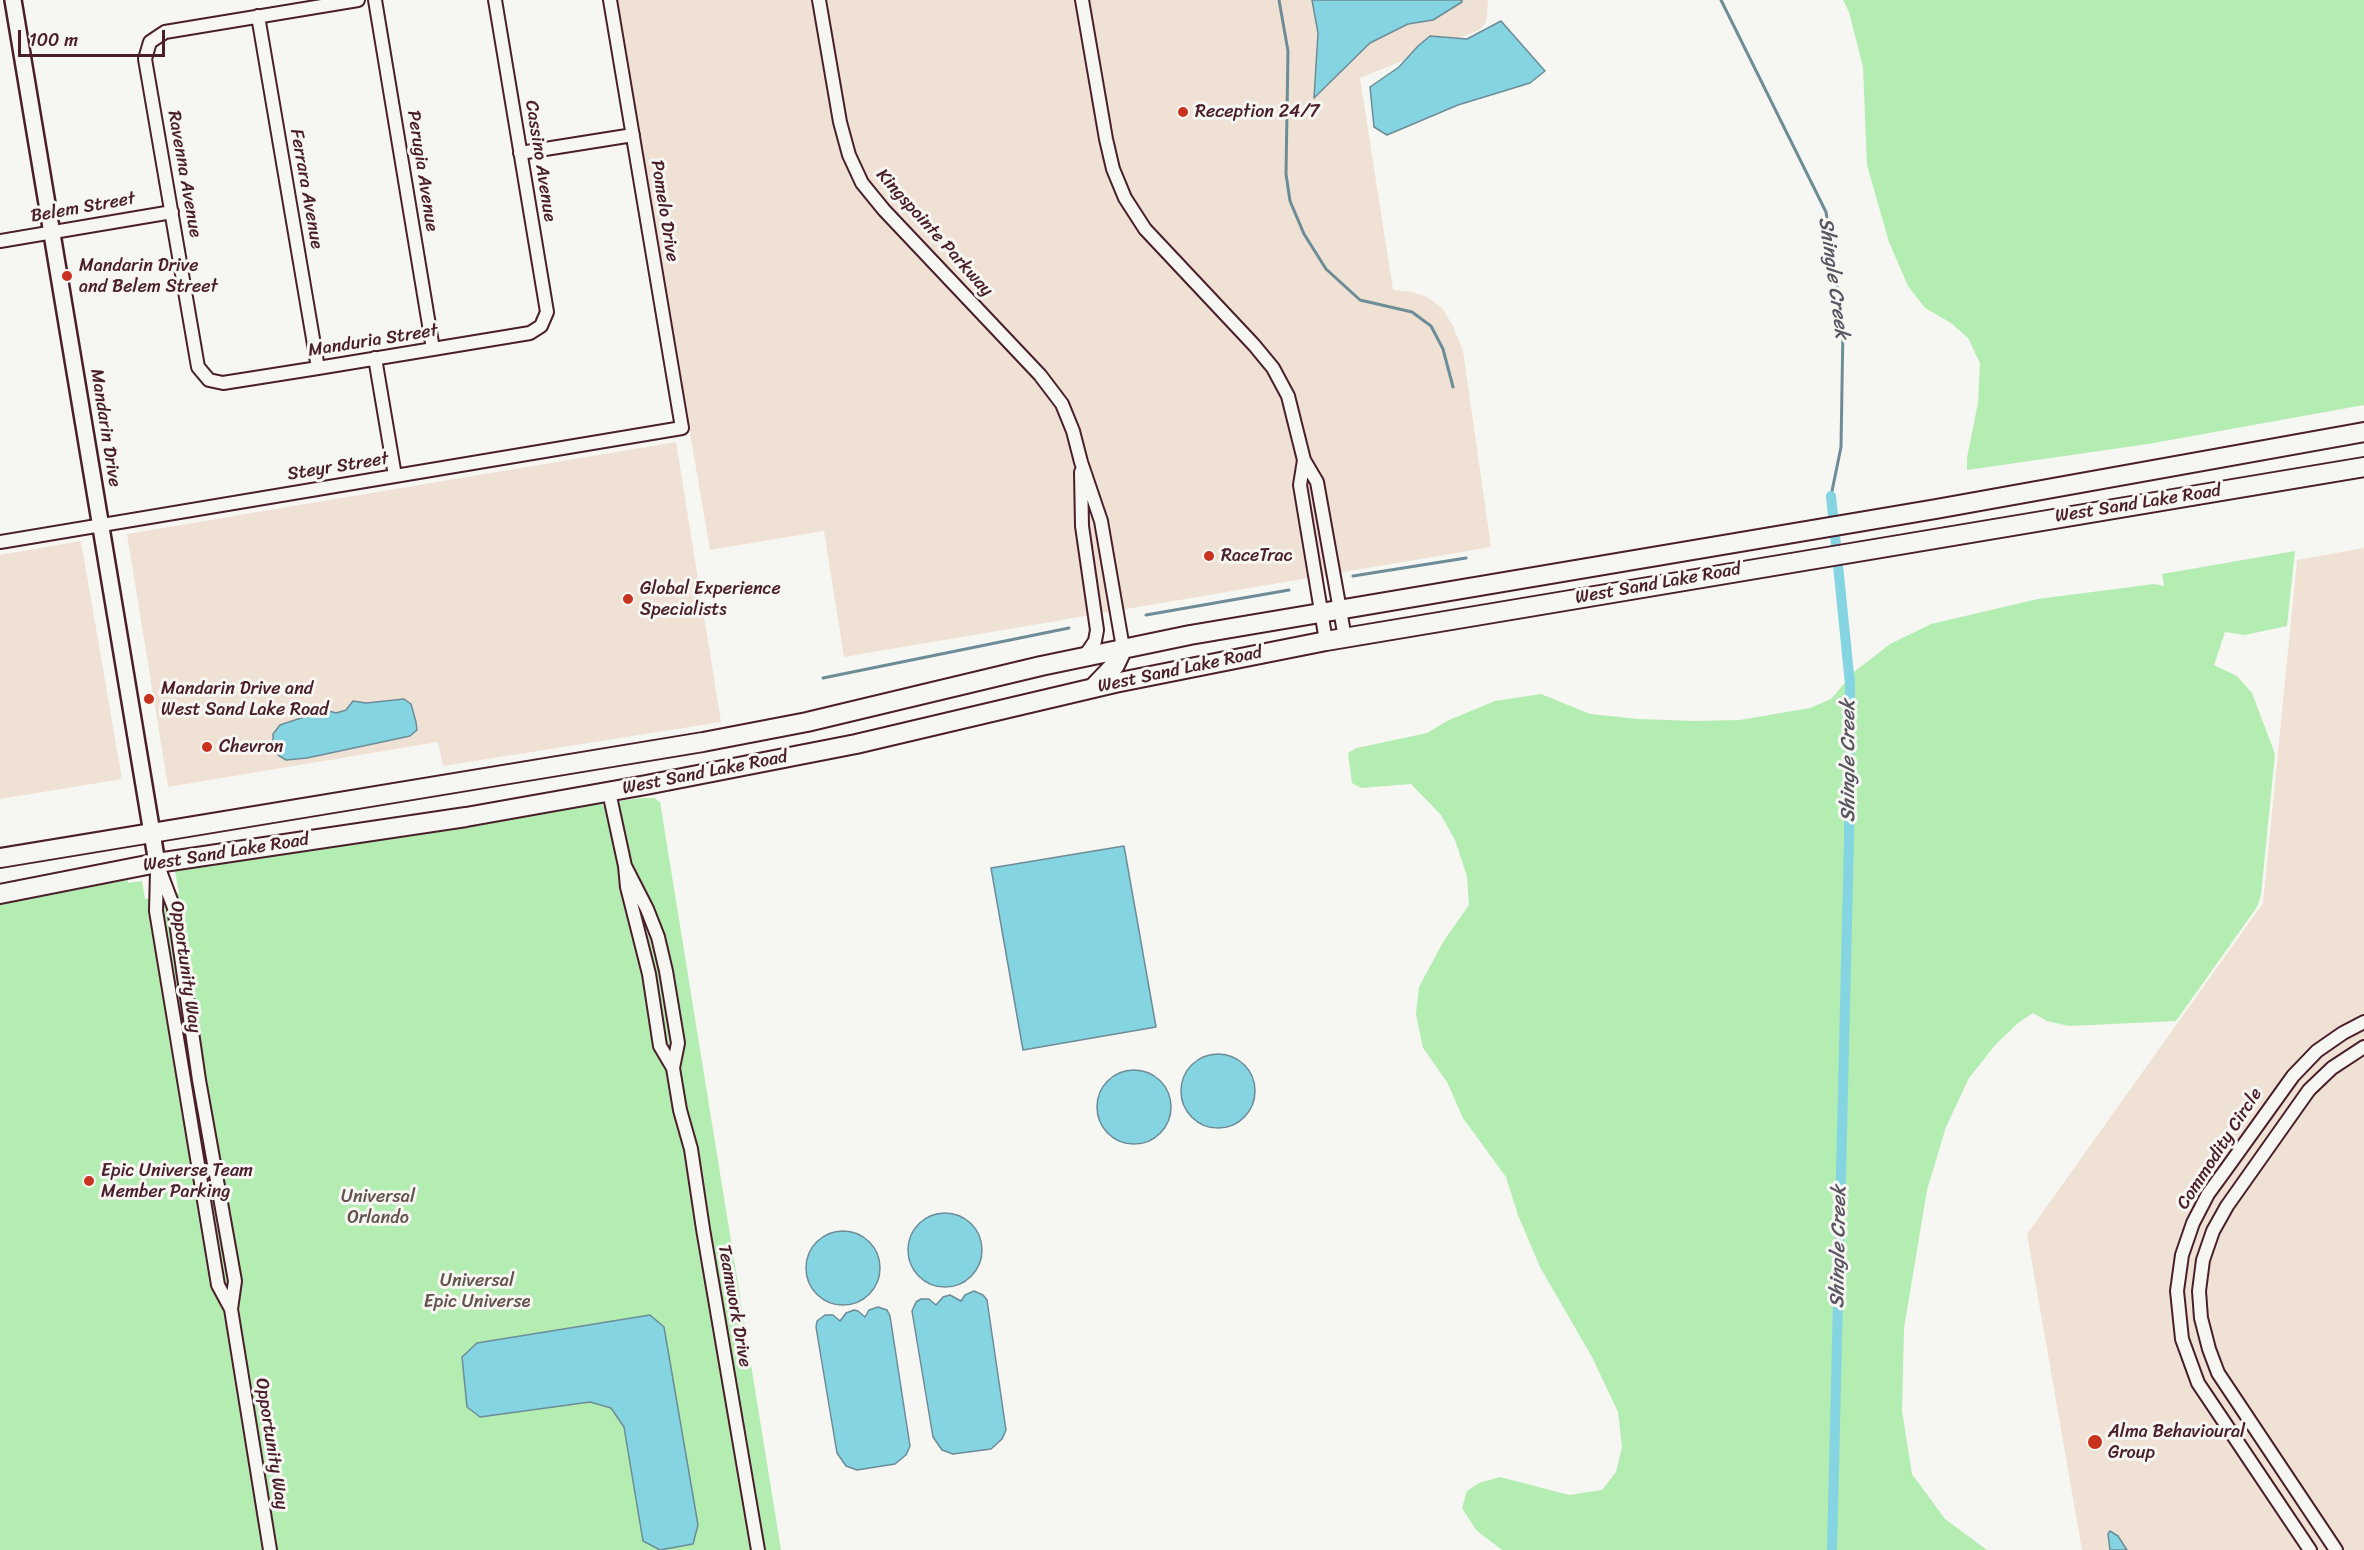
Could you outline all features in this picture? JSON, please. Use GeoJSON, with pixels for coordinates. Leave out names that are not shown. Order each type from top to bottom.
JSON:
{"type":"FeatureCollection","features":[{"type":"Feature","properties":{"kind":"main road","name":"West Sand Lake Road"},"geometry":{"type":"LineString","coordinates":[[0,858],[714,740],[840,714],[1123,648],[1340,608],[1876,519],[2364,432]]}},
{"type":"Feature","properties":{"kind":"main road","name":"West Sand Lake Road"},"geometry":{"type":"LineString","coordinates":[[0,894],[157,863],[466,817],[609,792],[856,744],[1092,689],[1326,641],[1881,546],[2364,467]]}},
{"type":"Feature","properties":{"kind":"main road"},"geometry":{"type":"LineString","coordinates":[[1092,689],[1115,665],[1123,648]]}},
{"type":"Feature","properties":{"kind":"street","name":"Mandarin Drive"},"geometry":{"type":"LineString","coordinates":[[14,0],[157,863]]}},
{"type":"Feature","properties":{"kind":"street"},"geometry":{"type":"LineString","coordinates":[[258,16],[317,3],[358,0]]}},
{"type":"Feature","properties":{"kind":"street","name":"Perugia Avenue"},"geometry":{"type":"LineString","coordinates":[[375,0],[433,349]]}},
{"type":"Feature","properties":{"kind":"street","name":"Cassino Avenue"},"geometry":{"type":"LineString","coordinates":[[495,0],[547,312],[542,326]]}},
{"type":"Feature","properties":{"kind":"street","name":"Pomelo Drive"},"geometry":{"type":"LineString","coordinates":[[610,0],[682,428]]}},
{"type":"Feature","properties":{"kind":"street","name":"Kingspointe Parkway"},"geometry":{"type":"LineString","coordinates":[[819,0],[840,122],[849,155],[862,183],[884,210],[1040,375],[1062,404],[1073,431],[1101,520],[1123,648]]}},
{"type":"Feature","properties":{"kind":"street"},"geometry":{"type":"LineString","coordinates":[[1082,0],[1106,139],[1113,169],[1125,198],[1145,229],[1273,368],[1288,396],[1304,460],[1317,482],[1345,638]]}},
{"type":"Feature","properties":{"kind":"street","name":"Ravenna Avenue"},"geometry":{"type":"LineString","coordinates":[[209,380],[198,367],[145,58],[150,42],[165,32],[258,16]]}},
{"type":"Feature","properties":{"kind":"street","name":"Ferrara Avenue"},"geometry":{"type":"LineString","coordinates":[[258,16],[318,368]]}},
{"type":"Feature","properties":{"kind":"street"},"geometry":{"type":"LineString","coordinates":[[520,153],[633,135]]}},
{"type":"Feature","properties":{"kind":"street","name":"Belem Street"},"geometry":{"type":"LineString","coordinates":[[0,241],[172,212]]}},
{"type":"Feature","properties":{"kind":"street","name":"Manduria Street"},"geometry":{"type":"LineString","coordinates":[[209,380],[223,383],[318,368],[530,333],[542,326]]}},
{"type":"Feature","properties":{"kind":"street"},"geometry":{"type":"LineString","coordinates":[[375,358],[395,476]]}},
{"type":"Feature","properties":{"kind":"street","name":"Steyr Street"},"geometry":{"type":"LineString","coordinates":[[0,542],[682,428]]}},
{"type":"Feature","properties":{"kind":"street"},"geometry":{"type":"LineString","coordinates":[[1304,460],[1300,485],[1326,641]]}},
{"type":"Feature","properties":{"kind":"street","name":"Kingspointe Parkway"},"geometry":{"type":"LineString","coordinates":[[1081,462],[1082,526],[1097,630],[1095,641],[1084,657]]}},
{"type":"Feature","properties":{"kind":"street"},"geometry":{"type":"LineString","coordinates":[[1306,525],[1326,522]]}},
{"type":"Feature","properties":{"kind":"street","name":"Teamwork Drive"},"geometry":{"type":"LineString","coordinates":[[609,792],[625,866],[627,887],[649,974],[660,1046],[673,1068]]}},
{"type":"Feature","properties":{"kind":"street","name":"Opportunity Way"},"geometry":{"type":"LineString","coordinates":[[157,863],[174,908],[199,1080],[235,1281],[231,1309],[270,1550]]}},
{"type":"Feature","properties":{"kind":"street","name":"Teamwork Drive"},"geometry":{"type":"LineString","coordinates":[[625,866],[647,909],[658,937],[666,971],[678,1043],[673,1068],[680,1110],[691,1149],[758,1550]]}},
{"type":"Feature","properties":{"kind":"street","name":"Commodity Circle"},"geometry":{"type":"LineString","coordinates":[[2310,1550],[2198,1383],[2181,1339],[2178,1301],[2182,1256],[2193,1223],[2208,1194],[2274,1100],[2317,1051],[2364,1022]]}},
{"type":"Feature","properties":{"kind":"street","name":"Commodity Circle"},"geometry":{"type":"LineString","coordinates":[[2336,1550],[2218,1373],[2201,1318],[2199,1292],[2203,1260],[2213,1232],[2227,1206],[2309,1090],[2332,1068],[2364,1047]]}},
{"type":"Feature","properties":{"kind":"street"},"geometry":{"type":"LineString","coordinates":[[2274,1100],[2292,1113]]}},
{"type":"Feature","properties":{"kind":"shaded area"},"geometry":{"type":"Polygon","coordinates":[[[616,0],[1488,0],[1485,24],[1479,30],[1360,78],[1393,290],[1412,292],[1427,297],[1442,308],[1453,326],[1463,351],[1491,547],[844,657],[824,531],[710,550],[616,0]]]}},
{"type":"Feature","properties":{"kind":"shaded area"},"geometry":{"type":"Polygon","coordinates":[[[676,442],[721,722],[443,766],[438,742],[168,787],[127,534],[676,442]]]}},
{"type":"Feature","properties":{"kind":"shaded area"},"geometry":{"type":"Polygon","coordinates":[[[81,541],[122,779],[0,799],[0,555],[81,541]]]}},
{"type":"Feature","properties":{"kind":"shaded area"},"geometry":{"type":"Polygon","coordinates":[[[2364,548],[2364,1550],[2082,1550],[2027,1234],[2263,903],[2297,560],[2364,548]]]}},
{"type":"Feature","properties":{"kind":"green space"},"geometry":{"type":"Polygon","coordinates":[[[1843,0],[2364,0],[2364,405],[2148,444],[1967,470],[1967,458],[1978,403],[1980,363],[1968,338],[1951,323],[1925,308],[1908,286],[1889,242],[1867,165],[1863,67],[1849,12],[1843,0]]]}},
{"type":"Feature","properties":{"kind":"green space"},"geometry":{"type":"Polygon","coordinates":[[[2295,551],[2287,626],[2245,635],[2225,632],[2214,665],[2237,676],[2252,693],[2275,754],[2261,895],[2257,907],[2176,1021],[2069,1026],[2047,1021],[2033,1013],[2018,1023],[1996,1044],[1969,1078],[1946,1127],[1927,1190],[1904,1328],[1902,1411],[1912,1474],[1945,1519],[1987,1550],[1502,1550],[1476,1530],[1462,1508],[1467,1491],[1479,1483],[1500,1477],[1569,1495],[1602,1490],[1616,1472],[1622,1447],[1618,1412],[1592,1357],[1540,1267],[1518,1215],[1506,1177],[1463,1118],[1447,1082],[1423,1048],[1416,1014],[1419,987],[1443,942],[1469,905],[1467,876],[1455,840],[1441,815],[1411,784],[1361,788],[1352,783],[1348,753],[1357,748],[1427,733],[1449,720],[1495,701],[1541,694],[1590,714],[1638,719],[1740,720],[1810,708],[1831,699],[1854,672],[1890,644],[1931,624],[2038,599],[2154,584],[2164,586],[2162,574],[2295,551]]]}},
{"type":"Feature","properties":{"kind":"green space","name":"Universal Orlando"},"geometry":{"type":"Polygon","coordinates":[[[654,798],[660,802],[781,1550],[0,1550],[0,901],[128,880],[128,883],[142,881],[145,899],[179,893],[175,871],[590,801],[597,801],[604,806],[608,823],[621,821],[620,801],[654,798]]]}},
{"type":"Feature","properties":{"kind":"water"},"geometry":{"type":"Polygon","coordinates":[[[1312,0],[1462,0],[1462,2],[1433,20],[1408,24],[1370,43],[1314,98],[1318,33],[1312,0]]]}},
{"type":"Feature","properties":{"kind":"water"},"geometry":{"type":"Polygon","coordinates":[[[1501,21],[1545,71],[1530,83],[1458,105],[1387,135],[1374,127],[1370,87],[1399,67],[1418,46],[1430,36],[1467,39],[1501,21]]]}},
{"type":"Feature","properties":{"kind":"water"},"geometry":{"type":"Polygon","coordinates":[[[404,699],[411,704],[416,722],[417,730],[410,736],[307,758],[286,760],[278,755],[273,745],[273,734],[280,725],[325,710],[336,713],[346,710],[353,701],[366,703],[404,699]]]}},
{"type":"Feature","properties":{"kind":"water"},"geometry":{"type":"Polygon","coordinates":[[[1124,846],[1156,1027],[1023,1050],[991,868],[1124,846]]]}},
{"type":"Feature","properties":{"kind":"water"},"geometry":{"type":"Polygon","coordinates":[[[1211,1054],[1225,1054],[1239,1060],[1249,1070],[1255,1084],[1255,1098],[1249,1112],[1239,1122],[1225,1128],[1211,1128],[1197,1122],[1187,1112],[1181,1098],[1181,1084],[1187,1070],[1197,1060],[1211,1054]]]}},
{"type":"Feature","properties":{"kind":"water"},"geometry":{"type":"Polygon","coordinates":[[[1127,1070],[1141,1070],[1155,1076],[1165,1086],[1171,1100],[1171,1114],[1165,1128],[1155,1138],[1141,1144],[1127,1144],[1113,1138],[1103,1128],[1097,1114],[1097,1100],[1103,1086],[1113,1076],[1127,1070]]]}},
{"type":"Feature","properties":{"kind":"water"},"geometry":{"type":"Polygon","coordinates":[[[938,1213],[952,1213],[966,1219],[976,1229],[982,1243],[982,1257],[976,1271],[966,1281],[952,1287],[938,1287],[924,1281],[914,1271],[908,1257],[908,1243],[914,1229],[924,1219],[938,1213]]]}},
{"type":"Feature","properties":{"kind":"water"},"geometry":{"type":"Polygon","coordinates":[[[836,1231],[850,1231],[864,1237],[874,1247],[880,1261],[880,1275],[874,1289],[864,1299],[850,1305],[836,1305],[822,1299],[812,1289],[806,1275],[806,1261],[812,1247],[822,1237],[836,1231]]]}},
{"type":"Feature","properties":{"kind":"water"},"geometry":{"type":"Polygon","coordinates":[[[974,1291],[983,1295],[987,1300],[1006,1430],[1002,1439],[991,1449],[953,1454],[942,1450],[933,1437],[912,1311],[916,1302],[921,1299],[929,1299],[936,1305],[943,1297],[950,1295],[961,1301],[965,1295],[974,1291]]]}},
{"type":"Feature","properties":{"kind":"water"},"geometry":{"type":"Polygon","coordinates":[[[878,1307],[887,1310],[890,1316],[910,1446],[906,1455],[895,1464],[857,1470],[846,1466],[837,1453],[816,1327],[817,1321],[825,1315],[833,1315],[840,1321],[846,1313],[854,1310],[865,1317],[869,1310],[878,1307]]]}},
{"type":"Feature","properties":{"kind":"water"},"geometry":{"type":"Polygon","coordinates":[[[650,1315],[664,1327],[698,1525],[693,1544],[660,1550],[643,1541],[624,1427],[611,1408],[590,1402],[480,1417],[467,1407],[462,1357],[477,1343],[650,1315]]]}},
{"type":"Feature","properties":{"kind":"water"},"geometry":{"type":"Polygon","coordinates":[[[2110,1531],[2118,1536],[2127,1550],[2110,1550],[2108,1534],[2110,1531]]]}},
{"type":"Feature","properties":{"kind":"waterway"},"geometry":{"type":"LineString","coordinates":[[1279,0],[1288,51],[1286,174],[1290,201],[1304,234],[1326,269],[1360,300],[1412,312],[1431,326],[1443,349],[1453,387]]}},
{"type":"Feature","properties":{"kind":"waterway","name":"Shingle Creek"},"geometry":{"type":"LineString","coordinates":[[1721,0],[1826,212],[1843,327],[1841,447],[1831,496]]}},
{"type":"Feature","properties":{"kind":"waterway","name":"Shingle Creek"},"geometry":{"type":"LineString","coordinates":[[1831,496],[1850,684],[1849,839],[1832,1550]]}},
{"type":"Feature","properties":{"kind":"waterway"},"geometry":{"type":"LineString","coordinates":[[1353,576],[1466,558]]}},
{"type":"Feature","properties":{"kind":"waterway"},"geometry":{"type":"LineString","coordinates":[[1146,615],[1289,590]]}},
{"type":"Feature","properties":{"kind":"waterway"},"geometry":{"type":"LineString","coordinates":[[823,678],[1069,628]]}},
{"type":"Feature","properties":{"kind":"place","name":"Reception 24/7"},"geometry":{"type":"Point","coordinates":[1183,112]}},
{"type":"Feature","properties":{"kind":"place","name":"Mandarin Drive and Belem Street"},"geometry":{"type":"Point","coordinates":[67,276]}},
{"type":"Feature","properties":{"kind":"place","name":"RaceTrac"},"geometry":{"type":"Point","coordinates":[1209,556]}},
{"type":"Feature","properties":{"kind":"place","name":"Global Experience Specialists"},"geometry":{"type":"Point","coordinates":[628,599]}},
{"type":"Feature","properties":{"kind":"place","name":"Mandarin Drive and West Sand Lake Road"},"geometry":{"type":"Point","coordinates":[149,699]}},
{"type":"Feature","properties":{"kind":"place","name":"Chevron"},"geometry":{"type":"Point","coordinates":[207,747]}},
{"type":"Feature","properties":{"kind":"place","name":"Epic Universe Team Member Parking"},"geometry":{"type":"Point","coordinates":[89,1181]}},
{"type":"Feature","properties":{"kind":"place","name":"Alma Behavioural Group"},"geometry":{"type":"Point","coordinates":[2095,1442]}},
{"type":"Feature","properties":{"kind":"park label","name":"Universal Epic Universe"},"geometry":{"type":"Point","coordinates":[477,1291]}}]}
